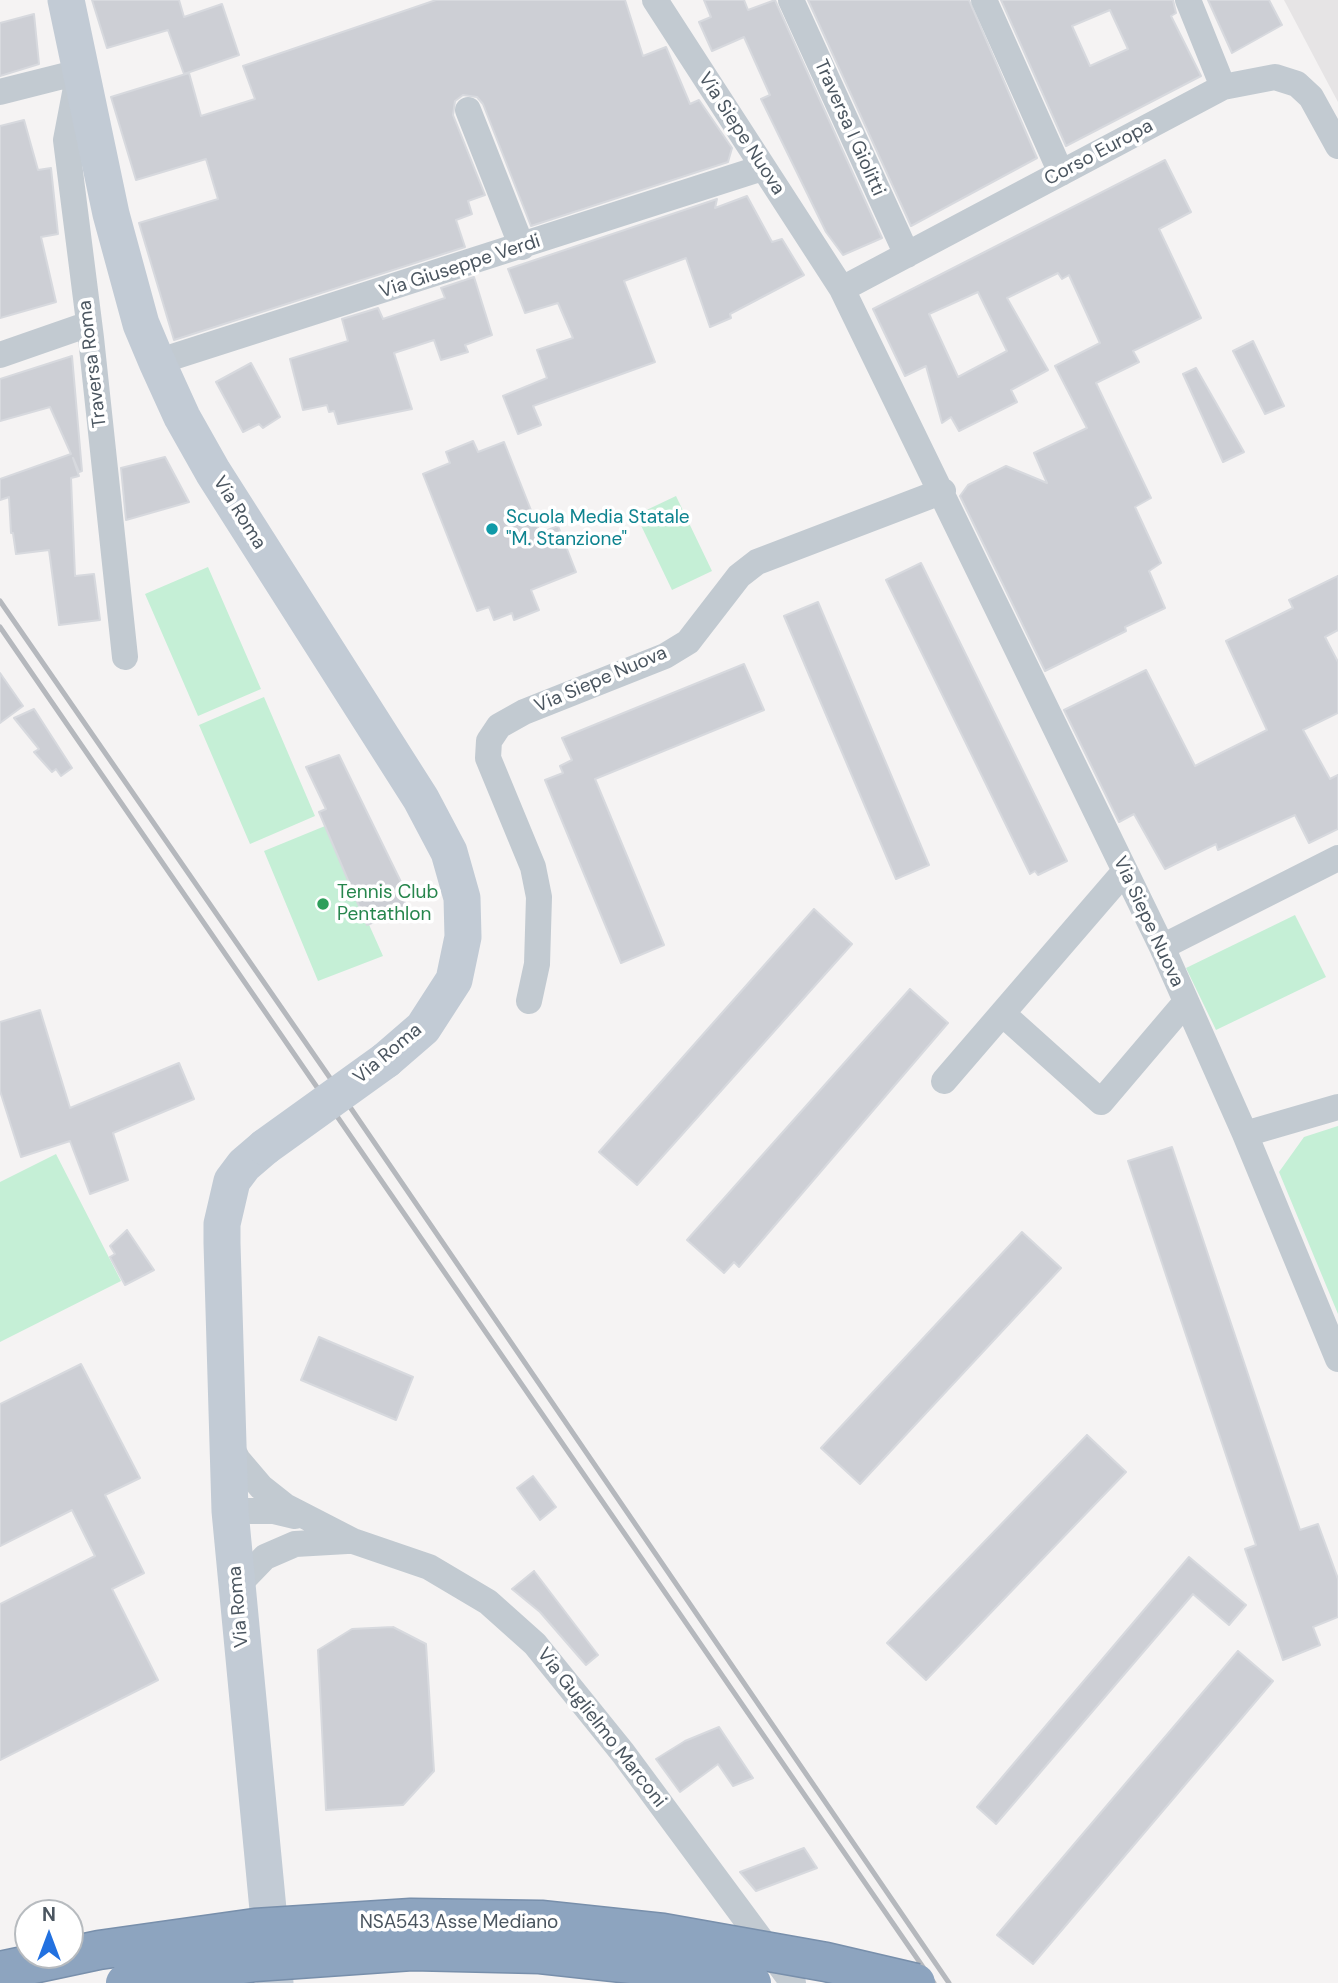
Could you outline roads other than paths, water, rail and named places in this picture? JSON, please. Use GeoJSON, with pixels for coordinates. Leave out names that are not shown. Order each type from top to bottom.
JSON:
{"type":"FeatureCollection","features":[{"type":"Feature","properties":{"kind":"highway","name":"NSA543 Asse Mediano"},"geometry":{"type":"LineString","coordinates":[[0,1971],[99,1950],[255,1928],[411,1918],[541,1920],[663,1933],[826,1962],[916,1983]]}},
{"type":"Feature","properties":{"kind":"highway","name":"NSA543 Asse Mediano"},"geometry":{"type":"LineString","coordinates":[[125,1983],[255,1962],[412,1951],[540,1954],[658,1967],[752,1983]]}},
{"type":"Feature","properties":{"kind":"street","name":"Via Roma"},"geometry":{"type":"LineString","coordinates":[[65,0],[123,261],[141,324],[181,418],[421,799],[449,852],[462,898],[463,937],[454,979],[423,1028],[386,1060],[244,1165],[232,1181],[222,1224],[230,1511],[267,1982]]}},
{"type":"Feature","properties":{"kind":"street","name":"Traversa I Giolitti"},"geometry":{"type":"LineString","coordinates":[[791,0],[907,255]]}},
{"type":"Feature","properties":{"kind":"street"},"geometry":{"type":"LineString","coordinates":[[984,0],[1061,173]]}},
{"type":"Feature","properties":{"kind":"street"},"geometry":{"type":"LineString","coordinates":[[1188,0],[1223,87]]}},
{"type":"Feature","properties":{"kind":"street","name":"Via Siepe Nuova"},"geometry":{"type":"LineString","coordinates":[[658,1],[762,168],[842,289],[943,491],[1162,947],[1245,1134],[1338,1359]]}},
{"type":"Feature","properties":{"kind":"street"},"geometry":{"type":"LineString","coordinates":[[0,92],[79,72]]}},
{"type":"Feature","properties":{"kind":"street","name":"Traversa Roma"},"geometry":{"type":"LineString","coordinates":[[79,72],[66,141],[125,657]]}},
{"type":"Feature","properties":{"kind":"street","name":"Corso Europa"},"geometry":{"type":"LineString","coordinates":[[842,289],[1223,87],[1275,77],[1297,84],[1311,97],[1338,146]]}},
{"type":"Feature","properties":{"kind":"street"},"geometry":{"type":"LineString","coordinates":[[468,110],[522,247]]}},
{"type":"Feature","properties":{"kind":"street","name":"Via Giuseppe Verdi"},"geometry":{"type":"LineString","coordinates":[[157,362],[762,168]]}},
{"type":"Feature","properties":{"kind":"street"},"geometry":{"type":"LineString","coordinates":[[0,355],[89,324]]}},
{"type":"Feature","properties":{"kind":"street","name":"Via Siepe Nuova"},"geometry":{"type":"LineString","coordinates":[[529,1001],[537,964],[539,897],[533,867],[488,758],[489,741],[499,726],[524,712],[665,656],[688,642],[739,576],[757,562],[943,491]]}},
{"type":"Feature","properties":{"kind":"street"},"geometry":{"type":"LineString","coordinates":[[1162,947],[1338,859]]}},
{"type":"Feature","properties":{"kind":"street"},"geometry":{"type":"LineString","coordinates":[[944,1081],[1004,1015],[1125,871]]}},
{"type":"Feature","properties":{"kind":"street"},"geometry":{"type":"LineString","coordinates":[[1004,1015],[1101,1102],[1186,1002]]}},
{"type":"Feature","properties":{"kind":"street"},"geometry":{"type":"LineString","coordinates":[[1245,1134],[1338,1107]]}},
{"type":"Feature","properties":{"kind":"street","name":"Via Guglielmo Marconi"},"geometry":{"type":"LineString","coordinates":[[228,1441],[238,1460],[261,1487],[307,1520]]}},
{"type":"Feature","properties":{"kind":"street","name":"Via Guglielmo Marconi"},"geometry":{"type":"LineString","coordinates":[[230,1511],[274,1511],[307,1520],[352,1541],[429,1567],[488,1602],[535,1644],[623,1753],[793,1983]]}},
{"type":"Feature","properties":{"kind":"street","name":"Via Guglielmo Marconi"},"geometry":{"type":"LineString","coordinates":[[237,1586],[265,1557],[295,1544],[352,1541]]}},
{"type":"Feature","properties":{"kind":"railway"},"geometry":{"type":"LineString","coordinates":[[0,601],[337,1088],[949,1983]]}},
{"type":"Feature","properties":{"kind":"railway"},"geometry":{"type":"LineString","coordinates":[[0,627],[934,1983]]}},
{"type":"Feature","properties":{"kind":"place","name":"Scuola Media Statale \"M. Stanzione\""},"geometry":{"type":"Point","coordinates":[492,529]}},
{"type":"Feature","properties":{"kind":"place","name":"Tennis Club Pentathlon"},"geometry":{"type":"Point","coordinates":[323,904]}}]}
